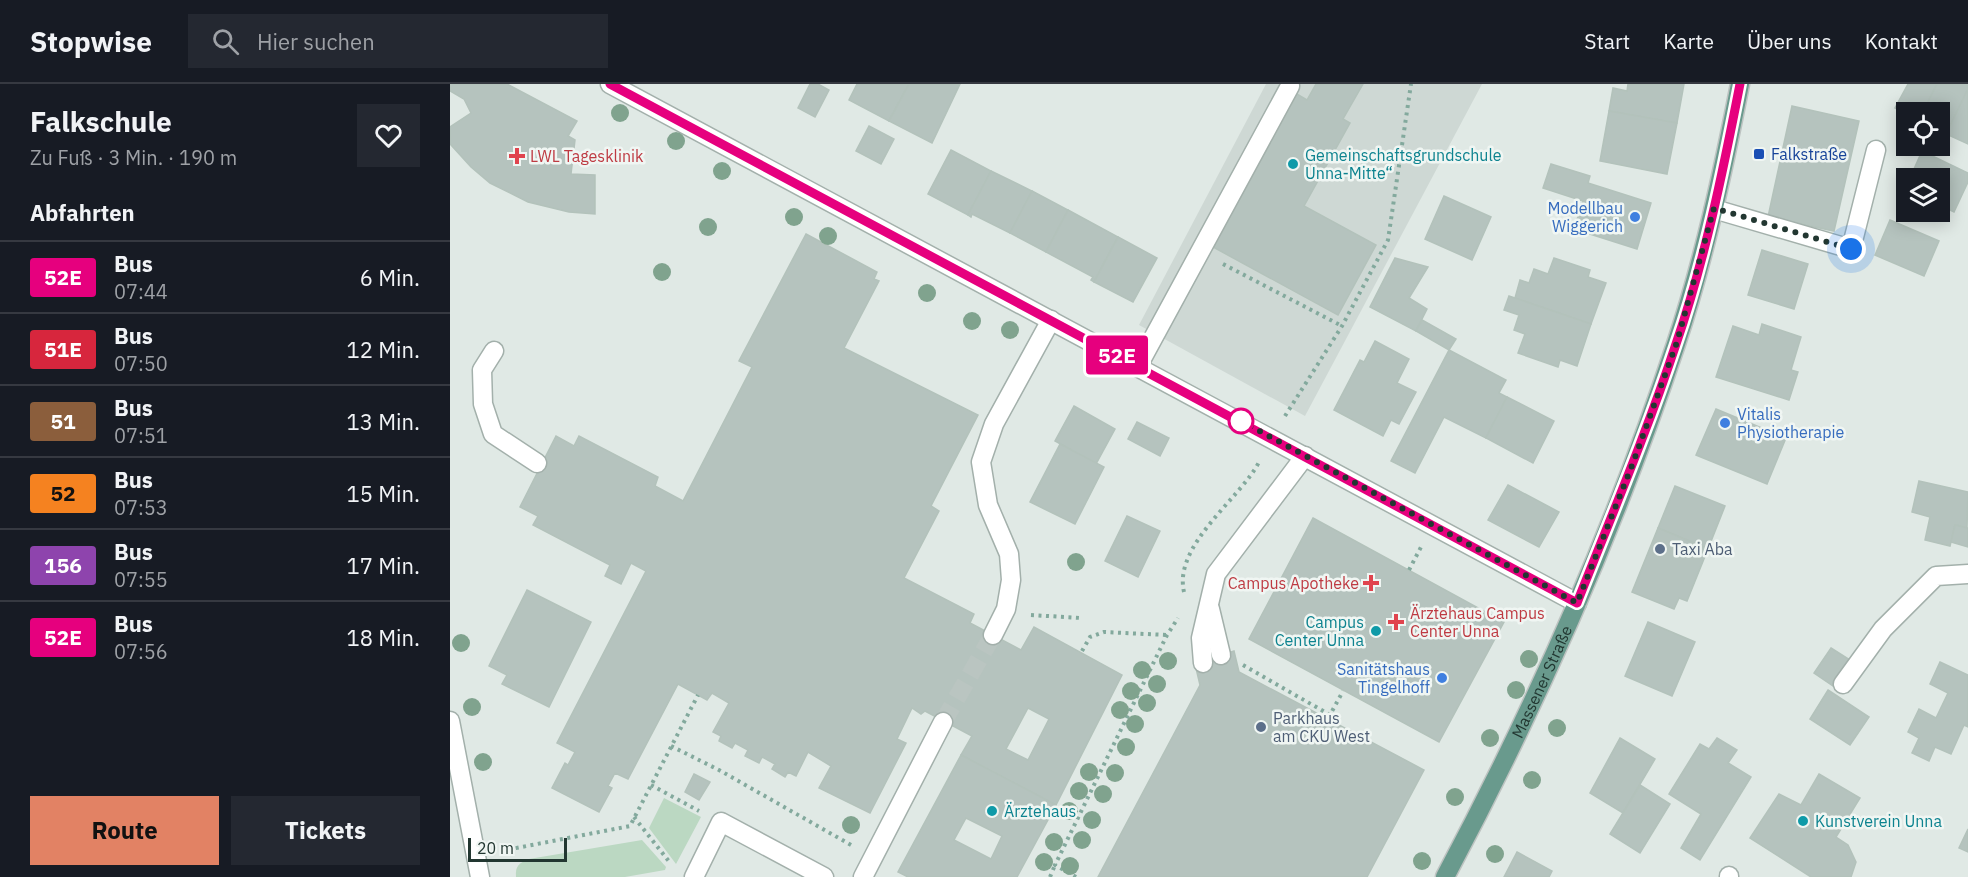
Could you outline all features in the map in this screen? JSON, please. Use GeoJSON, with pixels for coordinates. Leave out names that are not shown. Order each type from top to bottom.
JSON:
{"type":"FeatureCollection","features":[{"type":"Feature","properties":{"kind":"main road","name":"Massener Straße"},"geometry":{"type":"LineString","coordinates":[[1445,877],[1522,727],[1577,603],[1633,463],[1677,342],[1714,208],[1740,84]]}},
{"type":"Feature","properties":{"kind":"street"},"geometry":{"type":"LineString","coordinates":[[610,84],[1272,437],[1577,603]]}},
{"type":"Feature","properties":{"kind":"street"},"geometry":{"type":"LineString","coordinates":[[1138,366],[1290,87]]}},
{"type":"Feature","properties":{"kind":"street"},"geometry":{"type":"LineString","coordinates":[[1714,208],[1851,249],[1876,150]]}},
{"type":"Feature","properties":{"kind":"street"},"geometry":{"type":"LineString","coordinates":[[993,635],[1006,609],[1011,580],[1009,554],[988,506],[981,462],[994,424],[1051,320]]}},
{"type":"Feature","properties":{"kind":"street"},"geometry":{"type":"LineString","coordinates":[[494,351],[482,370],[483,404],[493,434],[537,463]]}},
{"type":"Feature","properties":{"kind":"street"},"geometry":{"type":"LineString","coordinates":[[1203,663],[1201,638],[1216,574],[1305,456]]}},
{"type":"Feature","properties":{"kind":"street"},"geometry":{"type":"LineString","coordinates":[[1843,684],[1883,629],[1936,576],[1968,574]]}},
{"type":"Feature","properties":{"kind":"street"},"geometry":{"type":"LineString","coordinates":[[1207,616],[1221,655]]}},
{"type":"Feature","properties":{"kind":"street"},"geometry":{"type":"LineString","coordinates":[[450,721],[480,877]]}},
{"type":"Feature","properties":{"kind":"street"},"geometry":{"type":"LineString","coordinates":[[863,877],[943,722]]}},
{"type":"Feature","properties":{"kind":"street"},"geometry":{"type":"LineString","coordinates":[[693,877],[721,822],[824,877]]}},
{"type":"Feature","properties":{"kind":"path"},"geometry":{"type":"LineString","coordinates":[[1185,595],[1185,568],[1193,550],[1208,527],[1255,471],[1272,437],[1342,326],[1388,240],[1411,84]]}},
{"type":"Feature","properties":{"kind":"path"},"geometry":{"type":"LineString","coordinates":[[1200,252],[1342,326]]}},
{"type":"Feature","properties":{"kind":"path"},"geometry":{"type":"LineString","coordinates":[[1006,609],[1034,616],[1081,618]]}},
{"type":"Feature","properties":{"kind":"path"},"geometry":{"type":"LineString","coordinates":[[1050,877],[1167,635],[1181,612],[1207,616]]}},
{"type":"Feature","properties":{"kind":"path"},"geometry":{"type":"LineString","coordinates":[[1082,651],[1090,637],[1104,632],[1167,635]]}},
{"type":"Feature","properties":{"kind":"path"},"geometry":{"type":"LineString","coordinates":[[1241,657],[1244,667],[1330,715],[1343,691]]}},
{"type":"Feature","properties":{"kind":"path"},"geometry":{"type":"LineString","coordinates":[[476,856],[630,826],[698,695]]}},
{"type":"Feature","properties":{"kind":"path"},"geometry":{"type":"LineString","coordinates":[[670,746],[719,770],[852,845]]}},
{"type":"Feature","properties":{"kind":"path"},"geometry":{"type":"LineString","coordinates":[[651,785],[721,822]]}},
{"type":"Feature","properties":{"kind":"path"},"geometry":{"type":"LineString","coordinates":[[634,817],[674,868]]}},
{"type":"Feature","properties":{"kind":"path"},"geometry":{"type":"LineString","coordinates":[[1055,865],[1076,877]]}},
{"type":"Feature","properties":{"kind":"shaded area"},"geometry":{"type":"Polygon","coordinates":[[[1266,84],[1482,84],[1305,416],[1139,325],[1266,84]]]}},
{"type":"Feature","properties":{"kind":"green space"},"geometry":{"type":"Polygon","coordinates":[[[664,798],[701,817],[676,864],[649,828],[664,798]]]}},
{"type":"Feature","properties":{"kind":"green space"},"geometry":{"type":"Polygon","coordinates":[[[642,840],[666,867],[665,870],[625,877],[516,877],[518,865],[529,859],[642,840]]]}},
{"type":"Feature","properties":{"kind":"building","name":"LWL Tagesklinik"},"geometry":{"type":"Polygon","coordinates":[[[450,84],[507,84],[577,121],[568,136],[575,140],[571,174],[595,175],[595,214],[569,212],[528,202],[490,183],[471,167],[450,144],[450,127],[471,113],[464,99],[450,91],[450,84]]]}},
{"type":"Feature","properties":{"kind":"building"},"geometry":{"type":"Polygon","coordinates":[[[810,84],[818,84],[829,90],[815,117],[798,108],[810,84]]]}},
{"type":"Feature","properties":{"kind":"building"},"geometry":{"type":"Polygon","coordinates":[[[857,84],[909,84],[889,121],[849,100],[857,84]]]}},
{"type":"Feature","properties":{"kind":"building"},"geometry":{"type":"Polygon","coordinates":[[[909,84],[960,84],[932,143],[889,121],[909,84]]]}},
{"type":"Feature","properties":{"kind":"building","name":"Gemeinschaftsgrundschule Unna-Mitte“"},"geometry":{"type":"Polygon","coordinates":[[[1316,84],[1363,84],[1343,119],[1350,123],[1304,206],[1376,245],[1338,315],[1213,247],[1297,94],[1307,100],[1316,84]]]}},
{"type":"Feature","properties":{"kind":"building"},"geometry":{"type":"Polygon","coordinates":[[[1628,84],[1684,84],[1677,123],[1609,111],[1613,88],[1627,91],[1628,84]]]}},
{"type":"Feature","properties":{"kind":"building"},"geometry":{"type":"Polygon","coordinates":[[[1908,84],[1937,84],[1928,102],[1898,102],[1908,84]]]}},
{"type":"Feature","properties":{"kind":"building"},"geometry":{"type":"Polygon","coordinates":[[[1937,84],[1968,84],[1968,89],[1950,126],[1950,102],[1928,102],[1937,84]]]}},
{"type":"Feature","properties":{"kind":"building"},"geometry":{"type":"Polygon","coordinates":[[[1968,89],[1968,144],[1950,136],[1950,126],[1968,89]]]}},
{"type":"Feature","properties":{"kind":"building"},"geometry":{"type":"Polygon","coordinates":[[[1792,106],[1859,121],[1834,231],[1768,217],[1792,106]]]}},
{"type":"Feature","properties":{"kind":"building"},"geometry":{"type":"Polygon","coordinates":[[[1609,111],[1677,123],[1667,174],[1600,161],[1609,111]]]}},
{"type":"Feature","properties":{"kind":"building"},"geometry":{"type":"Polygon","coordinates":[[[869,126],[894,139],[881,164],[856,151],[869,126]]]}},
{"type":"Feature","properties":{"kind":"building"},"geometry":{"type":"Polygon","coordinates":[[[951,150],[991,171],[968,215],[928,194],[951,150]]]}},
{"type":"Feature","properties":{"kind":"building"},"geometry":{"type":"Polygon","coordinates":[[[1920,156],[1932,156],[1968,173],[1968,182],[1954,212],[1950,210],[1950,168],[1914,168],[1920,156]]]}},
{"type":"Feature","properties":{"kind":"building"},"geometry":{"type":"Polygon","coordinates":[[[1551,164],[1590,176],[1588,183],[1651,203],[1637,249],[1574,229],[1583,201],[1543,188],[1551,164]]]}},
{"type":"Feature","properties":{"kind":"building"},"geometry":{"type":"Polygon","coordinates":[[[991,171],[1032,191],[1010,233],[972,214],[971,217],[968,215],[991,171]]]}},
{"type":"Feature","properties":{"kind":"building"},"geometry":{"type":"Polygon","coordinates":[[[1032,191],[1068,210],[1046,252],[1010,233],[1032,191]]]}},
{"type":"Feature","properties":{"kind":"building"},"geometry":{"type":"Polygon","coordinates":[[[1444,196],[1491,217],[1472,260],[1425,239],[1444,196]]]}},
{"type":"Feature","properties":{"kind":"building"},"geometry":{"type":"Polygon","coordinates":[[[1068,210],[1118,237],[1094,282],[1091,280],[1093,277],[1046,252],[1068,210]]]}},
{"type":"Feature","properties":{"kind":"building"},"geometry":{"type":"Polygon","coordinates":[[[1890,220],[1939,241],[1924,276],[1875,255],[1890,220]]]}},
{"type":"Feature","properties":{"kind":"building"},"geometry":{"type":"Polygon","coordinates":[[[806,234],[877,272],[874,279],[879,281],[844,348],[978,415],[931,506],[939,511],[904,578],[974,614],[970,623],[1021,650],[1034,627],[1122,675],[1056,805],[961,755],[972,736],[925,711],[921,714],[912,708],[897,739],[906,743],[870,813],[819,788],[831,766],[808,752],[796,776],[788,772],[785,777],[772,769],[775,764],[762,757],[759,763],[745,756],[748,750],[735,743],[732,748],[719,741],[721,736],[713,732],[729,703],[712,693],[707,700],[678,684],[628,779],[615,773],[608,786],[612,788],[599,812],[552,788],[565,763],[568,765],[575,752],[557,743],[646,571],[631,563],[621,584],[605,576],[610,565],[533,525],[538,516],[520,507],[556,436],[574,446],[579,436],[658,477],[655,486],[683,501],[752,367],[739,361],[806,234]],[[1028,708],[1006,749],[1028,760],[1049,719],[1028,708]]]}},
{"type":"Feature","properties":{"kind":"building"},"geometry":{"type":"Polygon","coordinates":[[[1118,237],[1157,258],[1133,302],[1094,282],[1118,237]]]}},
{"type":"Feature","properties":{"kind":"building"},"geometry":{"type":"Polygon","coordinates":[[[1762,250],[1808,264],[1794,309],[1748,295],[1762,250]]]}},
{"type":"Feature","properties":{"kind":"building"},"geometry":{"type":"Polygon","coordinates":[[[1395,258],[1428,267],[1409,298],[1427,309],[1416,331],[1370,307],[1395,258]]]}},
{"type":"Feature","properties":{"kind":"building"},"geometry":{"type":"Polygon","coordinates":[[[1554,258],[1590,270],[1588,277],[1606,283],[1591,324],[1515,298],[1520,280],[1529,283],[1534,269],[1548,274],[1554,258]]]}},
{"type":"Feature","properties":{"kind":"building"},"geometry":{"type":"Polygon","coordinates":[[[1509,296],[1591,324],[1577,366],[1560,360],[1558,367],[1518,353],[1525,334],[1514,330],[1519,315],[1504,310],[1509,296]]]}},
{"type":"Feature","properties":{"kind":"building"},"geometry":{"type":"Polygon","coordinates":[[[1422,320],[1456,339],[1449,350],[1416,331],[1422,320]]]}},
{"type":"Feature","properties":{"kind":"building"},"geometry":{"type":"Polygon","coordinates":[[[1762,324],[1801,337],[1791,370],[1798,372],[1789,400],[1716,377],[1733,326],[1759,335],[1762,324]]]}},
{"type":"Feature","properties":{"kind":"building"},"geometry":{"type":"Polygon","coordinates":[[[1375,341],[1409,359],[1397,383],[1416,392],[1399,424],[1391,420],[1383,436],[1334,410],[1360,360],[1364,362],[1375,341]]]}},
{"type":"Feature","properties":{"kind":"building"},"geometry":{"type":"Polygon","coordinates":[[[1449,350],[1506,380],[1499,393],[1507,397],[1486,438],[1444,417],[1415,473],[1391,461],[1449,350]]]}},
{"type":"Feature","properties":{"kind":"building"},"geometry":{"type":"Polygon","coordinates":[[[1507,397],[1554,421],[1533,463],[1486,438],[1507,397]]]}},
{"type":"Feature","properties":{"kind":"building"},"geometry":{"type":"Polygon","coordinates":[[[1074,406],[1115,429],[1096,464],[1055,441],[1074,406]]]}},
{"type":"Feature","properties":{"kind":"building"},"geometry":{"type":"Polygon","coordinates":[[[1716,409],[1786,438],[1767,484],[1696,455],[1716,409]]]}},
{"type":"Feature","properties":{"kind":"building"},"geometry":{"type":"Polygon","coordinates":[[[1137,422],[1169,438],[1160,456],[1128,439],[1137,422]]]}},
{"type":"Feature","properties":{"kind":"building"},"geometry":{"type":"Polygon","coordinates":[[[1060,444],[1104,467],[1075,524],[1030,502],[1060,444]]]}},
{"type":"Feature","properties":{"kind":"building"},"geometry":{"type":"Polygon","coordinates":[[[1919,481],[1968,492],[1967,528],[1955,525],[1950,546],[1925,540],[1930,517],[1912,512],[1919,481]]]}},
{"type":"Feature","properties":{"kind":"building"},"geometry":{"type":"Polygon","coordinates":[[[1508,485],[1559,512],[1539,547],[1488,520],[1508,485]]]}},
{"type":"Feature","properties":{"kind":"building"},"geometry":{"type":"Polygon","coordinates":[[[1675,486],[1725,506],[1708,549],[1658,528],[1675,486]]]}},
{"type":"Feature","properties":{"kind":"building"},"geometry":{"type":"Polygon","coordinates":[[[1127,516],[1160,531],[1138,577],[1105,561],[1127,516]]]}},
{"type":"Feature","properties":{"kind":"building","name":"Campus Center Unna"},"geometry":{"type":"Polygon","coordinates":[[[1313,518],[1504,622],[1439,742],[1249,639],[1313,518]]]}},
{"type":"Feature","properties":{"kind":"building"},"geometry":{"type":"Polygon","coordinates":[[[1955,525],[1968,528],[1968,547],[1951,542],[1955,525]]]}},
{"type":"Feature","properties":{"kind":"building"},"geometry":{"type":"Polygon","coordinates":[[[1658,528],[1708,549],[1687,601],[1679,598],[1674,609],[1632,592],[1658,528]]]}},
{"type":"Feature","properties":{"kind":"building"},"geometry":{"type":"Polygon","coordinates":[[[527,590],[591,622],[549,707],[502,684],[507,675],[489,666],[527,590]]]}},
{"type":"Feature","properties":{"kind":"building"},"geometry":{"type":"Polygon","coordinates":[[[1648,622],[1695,642],[1672,696],[1625,676],[1648,622]]]}},
{"type":"Feature","properties":{"kind":"building"},"geometry":{"type":"Polygon","coordinates":[[[1831,648],[1850,660],[1833,686],[1814,673],[1831,648]]]}},
{"type":"Feature","properties":{"kind":"building","name":"Parkhaus am CKU West"},"geometry":{"type":"Polygon","coordinates":[[[1234,651],[1239,672],[1424,770],[1367,877],[1098,877],[1200,685],[1195,664],[1234,651]]]}},
{"type":"Feature","properties":{"kind":"building"},"geometry":{"type":"Polygon","coordinates":[[[1940,662],[1968,675],[1968,727],[1964,725],[1951,754],[1935,747],[1929,761],[1912,753],[1919,738],[1908,732],[1919,709],[1936,718],[1948,693],[1930,684],[1940,662]]]}},
{"type":"Feature","properties":{"kind":"building"},"geometry":{"type":"Polygon","coordinates":[[[1828,690],[1869,717],[1850,745],[1810,719],[1828,690]]]}},
{"type":"Feature","properties":{"kind":"building"},"geometry":{"type":"Polygon","coordinates":[[[1620,738],[1655,759],[1623,813],[1590,793],[1620,738]]]}},
{"type":"Feature","properties":{"kind":"building"},"geometry":{"type":"Polygon","coordinates":[[[1717,738],[1737,750],[1728,763],[1751,777],[1700,860],[1681,848],[1701,814],[1669,794],[1700,744],[1709,749],[1717,738]]]}},
{"type":"Feature","properties":{"kind":"building","name":"Ärztehaus"},"geometry":{"type":"Polygon","coordinates":[[[961,755],[1056,805],[1017,877],[908,877],[898,872],[961,755]],[[966,818],[954,840],[991,859],[1002,836],[966,818]]]}},
{"type":"Feature","properties":{"kind":"building"},"geometry":{"type":"Polygon","coordinates":[[[694,774],[710,782],[699,800],[685,792],[694,774]]]}},
{"type":"Feature","properties":{"kind":"building","name":"Kunstverein Unna"},"geometry":{"type":"Polygon","coordinates":[[[1819,774],[1860,798],[1836,837],[1848,845],[1856,862],[1851,877],[1811,877],[1750,838],[1779,794],[1801,805],[1819,774]]]}},
{"type":"Feature","properties":{"kind":"building"},"geometry":{"type":"Polygon","coordinates":[[[1640,785],[1670,804],[1640,853],[1610,834],[1640,785]]]}},
{"type":"Feature","properties":{"kind":"building"},"geometry":{"type":"Polygon","coordinates":[[[1968,829],[1968,852],[1959,848],[1968,829]]]}},
{"type":"Feature","properties":{"kind":"building"},"geometry":{"type":"Polygon","coordinates":[[[1517,852],[1552,871],[1549,877],[1504,877],[1517,852]]]}},
{"type":"Feature","properties":{"kind":"tunnel"},"geometry":{"type":"LineString","coordinates":[[943,722],[993,635]]}},
{"type":"Feature","properties":{"kind":"bus line","name":"52E"},"geometry":{"type":"LineString","coordinates":[[610,84],[1272,437],[1577,603],[1633,463],[1677,342],[1714,208],[1740,84]]}},
{"type":"Feature","properties":{"kind":"place","name":"Falkstraße"},"geometry":{"type":"Point","coordinates":[1759,154]}},
{"type":"Feature","properties":{"kind":"place","name":"LWL Tagesklinik"},"geometry":{"type":"Point","coordinates":[517,156]}},
{"type":"Feature","properties":{"kind":"place","name":"Gemeinschaftsgrundschule Unna-Mitte“"},"geometry":{"type":"Point","coordinates":[1293,164]}},
{"type":"Feature","properties":{"kind":"place","name":"Modellbau Wiggerich"},"geometry":{"type":"Point","coordinates":[1635,217]}},
{"type":"Feature","properties":{"kind":"place","name":"Vitalis Physiotherapie"},"geometry":{"type":"Point","coordinates":[1725,423]}},
{"type":"Feature","properties":{"kind":"place","name":"Taxi Aba"},"geometry":{"type":"Point","coordinates":[1660,549]}},
{"type":"Feature","properties":{"kind":"place","name":"Campus Apotheke"},"geometry":{"type":"Point","coordinates":[1371,583]}},
{"type":"Feature","properties":{"kind":"place","name":"Ärztehaus Campus Center Unna"},"geometry":{"type":"Point","coordinates":[1396,622]}},
{"type":"Feature","properties":{"kind":"place","name":"Campus Center Unna"},"geometry":{"type":"Point","coordinates":[1376,631]}},
{"type":"Feature","properties":{"kind":"place","name":"Sanitätshaus Tingelhoff"},"geometry":{"type":"Point","coordinates":[1442,678]}},
{"type":"Feature","properties":{"kind":"place","name":"Parkhaus am CKU West"},"geometry":{"type":"Point","coordinates":[1261,727]}},
{"type":"Feature","properties":{"kind":"place","name":"Ärztehaus"},"geometry":{"type":"Point","coordinates":[992,811]}},
{"type":"Feature","properties":{"kind":"place","name":"Kunstverein Unna"},"geometry":{"type":"Point","coordinates":[1803,821]}},
{"type":"Feature","properties":{"kind":"route"},"geometry":{"type":"LineString","coordinates":[[1241,421],[1577,603],[1633,463],[1677,342],[1714,208],[1851,249]]}}]}
